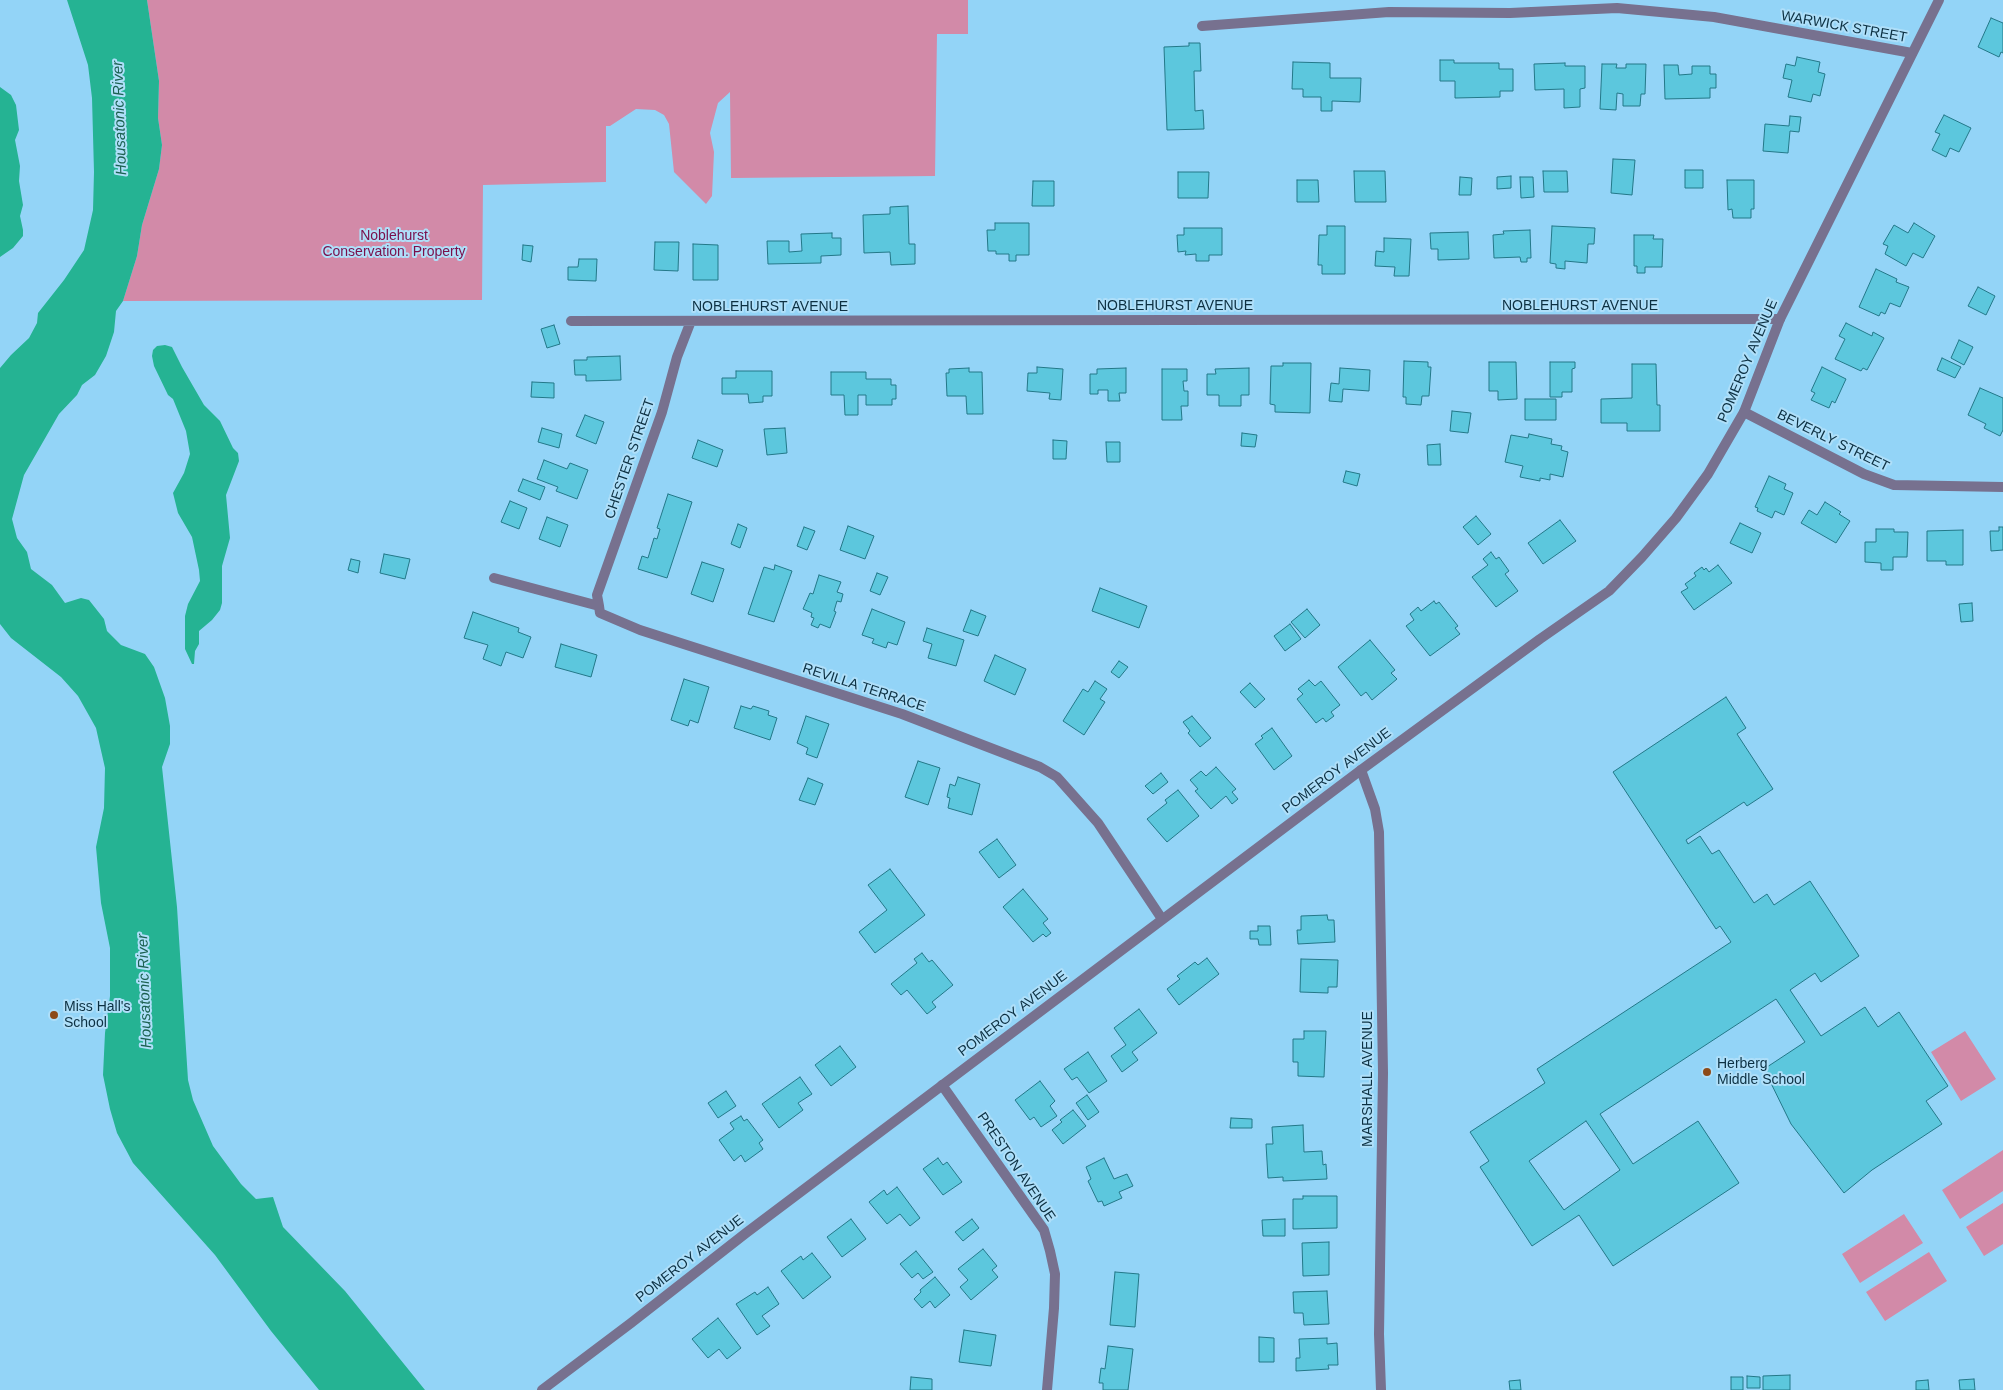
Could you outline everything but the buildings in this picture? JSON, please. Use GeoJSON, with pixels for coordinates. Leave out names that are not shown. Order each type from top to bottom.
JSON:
{"type":"FeatureCollection","features":[{"type":"Feature","properties":{"kind":"street","name":"POMEROY AVENUE"},"geometry":{"type":"LineString","coordinates":[[542,1390],[746,1233],[1162,919],[1361,770],[1609,591],[1676,518],[1708,474],[1744,412],[1780,319],[1939,0]]}},
{"type":"Feature","properties":{"kind":"street","name":"WARWICK STREET"},"geometry":{"type":"LineString","coordinates":[[1202,26],[1389,12],[1510,13],[1618,8],[1714,17],[1912,53]]}},
{"type":"Feature","properties":{"kind":"street","name":"NOBLEHURST AVENUE"},"geometry":{"type":"LineString","coordinates":[[571,321],[1780,319]]}},
{"type":"Feature","properties":{"kind":"street","name":"CHESTER STREET"},"geometry":{"type":"LineString","coordinates":[[599,606],[597,595],[662,412],[677,357],[691,320]]}},
{"type":"Feature","properties":{"kind":"street","name":"BEVERLY STREET"},"geometry":{"type":"LineString","coordinates":[[1744,412],[1864,474],[1894,485],[2003,487]]}},
{"type":"Feature","properties":{"kind":"street","name":"REVILLA TERRACE"},"geometry":{"type":"LineString","coordinates":[[494,578],[599,606],[600,613],[640,630],[902,714],[1040,767],[1058,777],[1098,823],[1162,919]]}},
{"type":"Feature","properties":{"kind":"street","name":"MARSHALL AVENUE"},"geometry":{"type":"LineString","coordinates":[[1361,770],[1375,809],[1379,832],[1384,1073],[1379,1334],[1381,1390]]}},
{"type":"Feature","properties":{"kind":"street","name":"PRESTON AVENUE"},"geometry":{"type":"LineString","coordinates":[[942,1085],[1044,1230],[1055,1274],[1047,1390]]}},
{"type":"Feature","properties":{"kind":"green space","name":"Noblehurst Conservation. Property"},"geometry":{"type":"Polygon","coordinates":[[[147,0],[968,0],[968,34],[937,34],[935,176],[731,178],[730,92],[718,103],[710,133],[714,152],[712,196],[706,204],[674,172],[669,124],[664,115],[655,110],[636,109],[610,126],[606,126],[606,182],[483,185],[482,300],[123,301],[137,256],[142,225],[159,169],[162,145],[158,118],[159,81],[147,0]]]}},
{"type":"Feature","properties":{"kind":"green space"},"geometry":{"type":"Polygon","coordinates":[[[1965,1031],[1996,1079],[1961,1101],[1931,1052],[1965,1031]]]}},
{"type":"Feature","properties":{"kind":"green space"},"geometry":{"type":"Polygon","coordinates":[[[2003,1150],[2003,1191],[1960,1219],[1942,1190],[2003,1150]]]}},
{"type":"Feature","properties":{"kind":"green space"},"geometry":{"type":"Polygon","coordinates":[[[2003,1203],[2003,1244],[1984,1256],[1966,1227],[2003,1203]]]}},
{"type":"Feature","properties":{"kind":"green space"},"geometry":{"type":"Polygon","coordinates":[[[1904,1214],[1923,1243],[1860,1283],[1842,1254],[1904,1214]]]}},
{"type":"Feature","properties":{"kind":"green space"},"geometry":{"type":"Polygon","coordinates":[[[1929,1252],[1947,1281],[1885,1321],[1866,1292],[1929,1252]]]}},
{"type":"Feature","properties":{"kind":"water","name":"Housatonic River"},"geometry":{"type":"Polygon","coordinates":[[[67,0],[147,0],[159,81],[158,118],[162,145],[159,169],[142,225],[137,256],[123,301],[116,311],[114,332],[106,356],[95,375],[82,385],[77,395],[59,414],[24,475],[12,519],[17,538],[27,552],[31,569],[52,585],[65,603],[81,598],[89,600],[104,619],[107,631],[121,645],[145,654],[154,667],[165,698],[170,726],[170,744],[162,767],[177,907],[188,1080],[193,1100],[213,1146],[241,1184],[256,1199],[273,1197],[283,1227],[345,1291],[425,1390],[319,1390],[271,1331],[215,1255],[133,1163],[117,1133],[110,1109],[103,1075],[105,1033],[110,996],[110,948],[101,903],[96,847],[104,808],[105,768],[96,728],[78,696],[61,677],[11,638],[0,624],[0,368],[29,338],[37,323],[38,313],[64,280],[84,250],[93,210],[92,98],[88,65],[67,0]]]}},
{"type":"Feature","properties":{"kind":"water"},"geometry":{"type":"Polygon","coordinates":[[[0,87],[11,95],[16,105],[19,130],[15,140],[20,166],[19,181],[23,205],[20,216],[23,236],[13,248],[0,257],[0,87]]]}},
{"type":"Feature","properties":{"kind":"water"},"geometry":{"type":"Polygon","coordinates":[[[165,345],[172,347],[204,405],[220,421],[233,448],[238,453],[239,461],[226,495],[230,538],[222,566],[222,603],[220,610],[212,620],[199,631],[199,644],[195,651],[194,664],[192,664],[185,649],[185,616],[188,604],[200,581],[199,570],[192,537],[178,513],[173,493],[184,473],[190,454],[186,431],[173,399],[168,395],[154,366],[153,350],[157,346],[165,345]]]}},
{"type":"Feature","properties":{"kind":"place","name":"Miss Hall's School"},"geometry":{"type":"Point","coordinates":[54,1015]}},
{"type":"Feature","properties":{"kind":"place","name":"Herberg Middle School"},"geometry":{"type":"Point","coordinates":[1707,1072]}}]}
